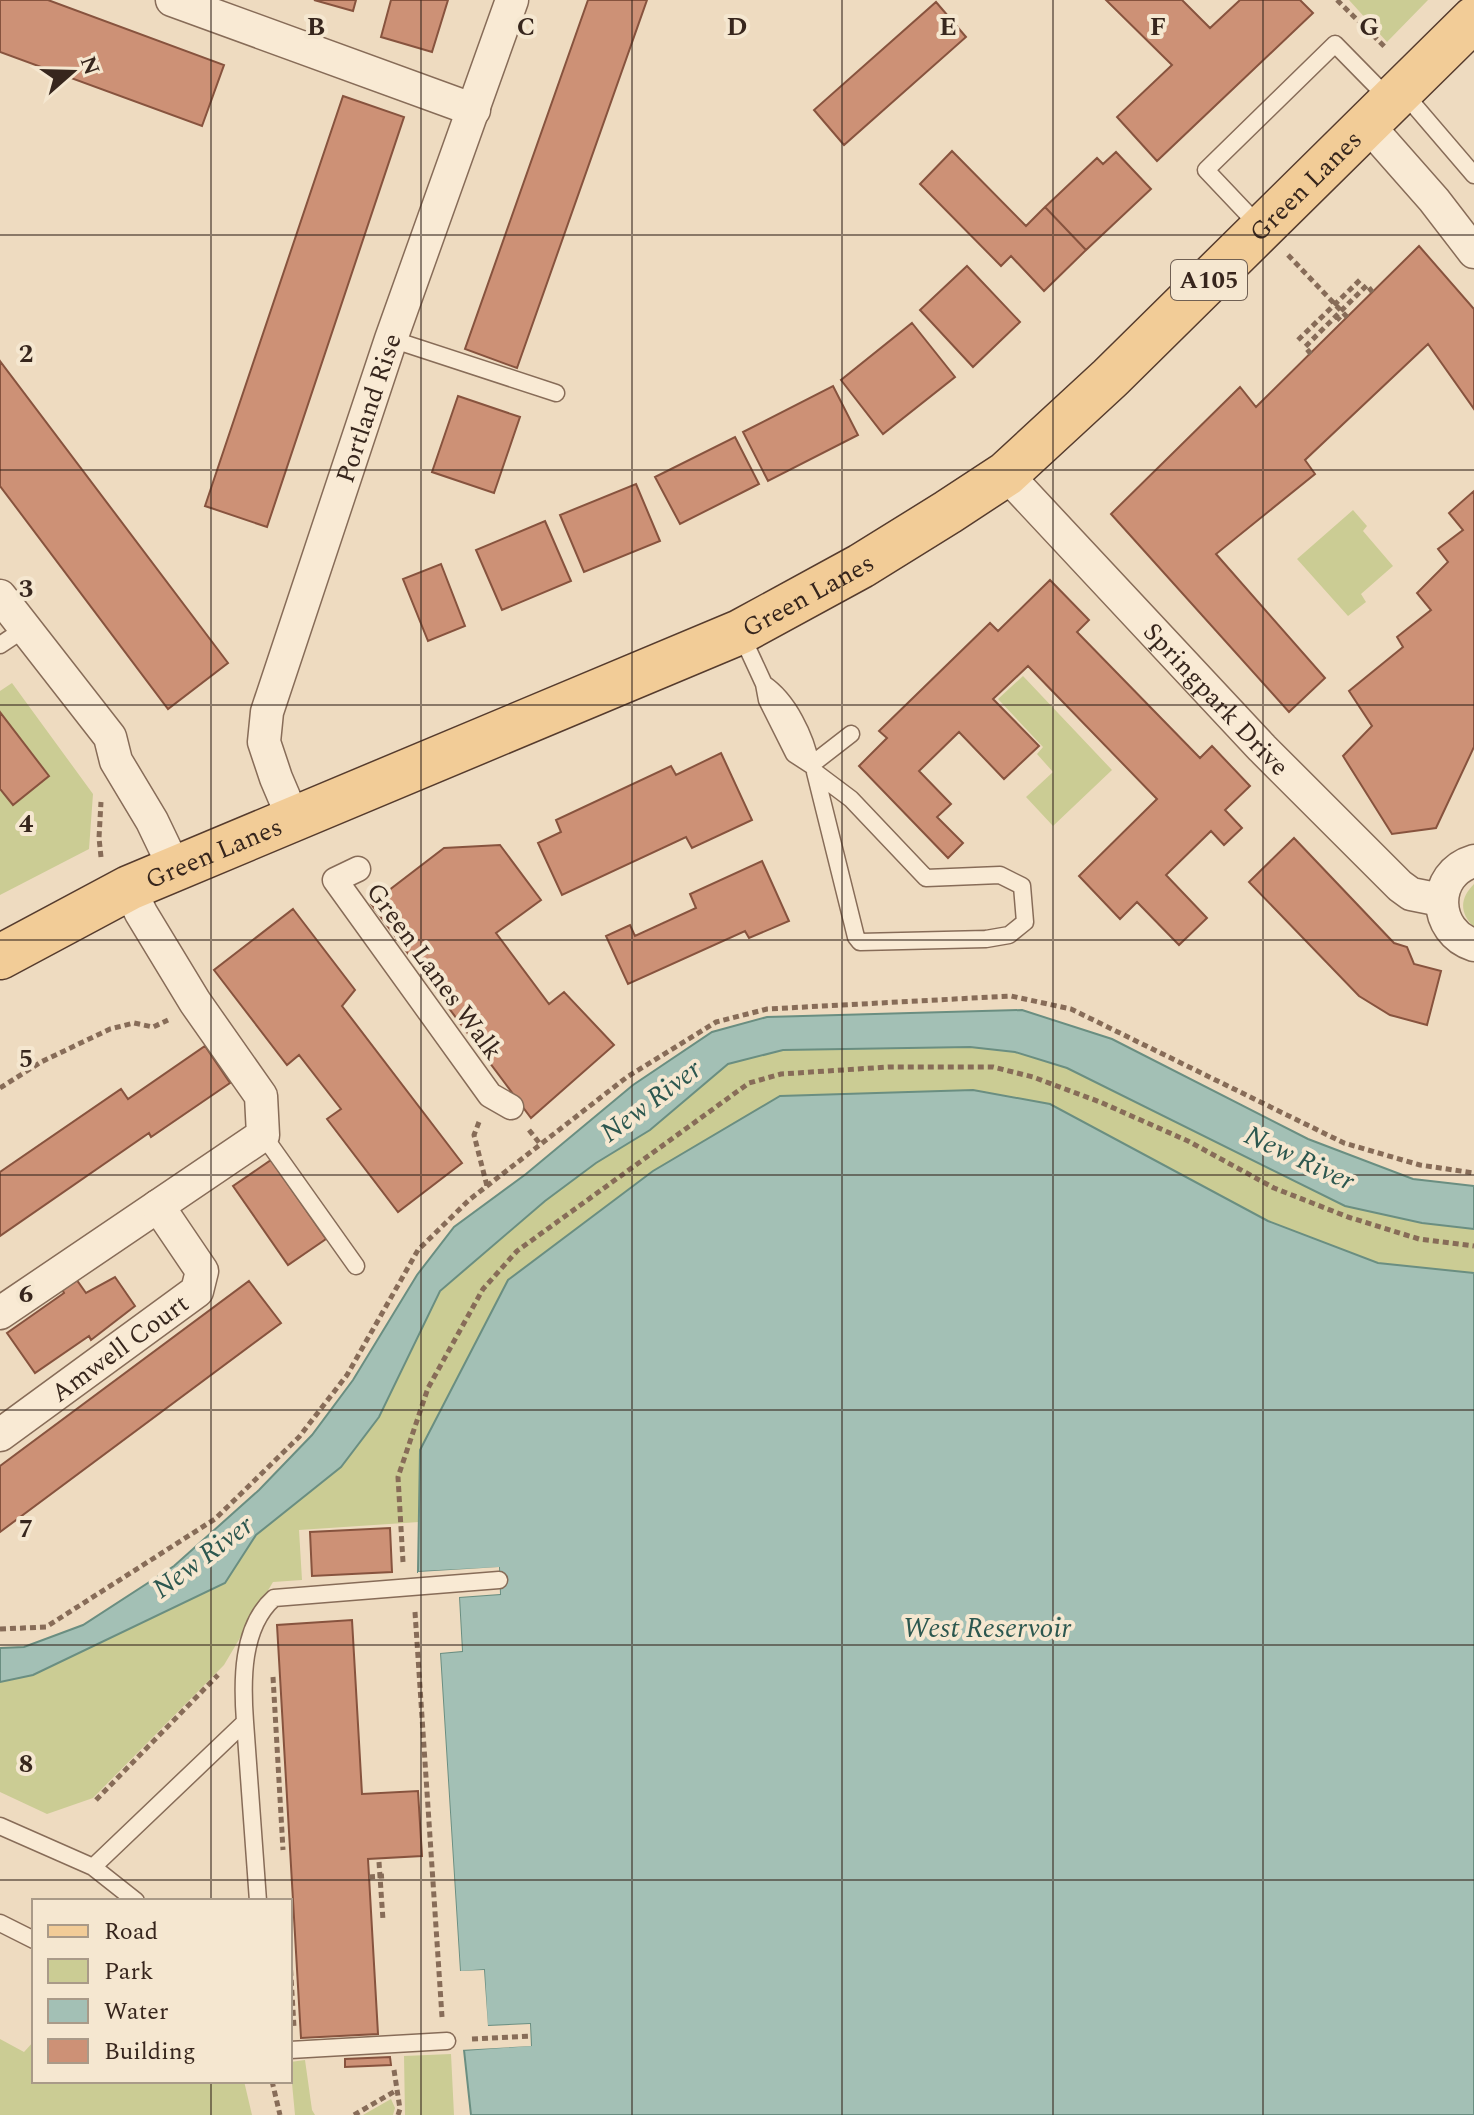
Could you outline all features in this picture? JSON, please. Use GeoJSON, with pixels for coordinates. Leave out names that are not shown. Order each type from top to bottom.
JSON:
{"type":"FeatureCollection","features":[{"type":"Feature","properties":{"kind":"main road","name":"Green Lanes"},"geometry":{"type":"LineString","coordinates":[[0,957],[115,872],[175,869],[740,632],[861,566],[1006,474],[1110,378],[1274,241],[1387,92],[1474,19]]}},
{"type":"Feature","properties":{"kind":"street"},"geometry":{"type":"LineString","coordinates":[[172,0],[474,110]]}},
{"type":"Feature","properties":{"kind":"street","name":"Portland Rise"},"geometry":{"type":"LineString","coordinates":[[293,818],[264,742],[267,712],[391,339],[512,0]]}},
{"type":"Feature","properties":{"kind":"street"},"geometry":{"type":"LineString","coordinates":[[1387,92],[1434,200],[1474,252]]}},
{"type":"Feature","properties":{"kind":"street","name":"Springpark Drive"},"geometry":{"type":"LineString","coordinates":[[1006,474],[1262,748],[1400,886],[1411,894],[1441,900]]}},
{"type":"Feature","properties":{"kind":"street"},"geometry":{"type":"LineString","coordinates":[[0,596],[12,637],[110,737],[116,761],[152,821],[175,869]]}},
{"type":"Feature","properties":{"kind":"street"},"geometry":{"type":"LineString","coordinates":[[1474,861],[1456,871],[1444,883],[1441,900],[1448,924],[1457,936],[1474,945]]}},
{"type":"Feature","properties":{"kind":"street","name":"Green Lanes Walk"},"geometry":{"type":"LineString","coordinates":[[358,869],[335,880],[500,1101]]}},
{"type":"Feature","properties":{"kind":"street"},"geometry":{"type":"LineString","coordinates":[[0,1313],[263,1135],[261,1096],[195,1002],[115,872]]}},
{"type":"Feature","properties":{"kind":"street","name":"Amwell Court"},"geometry":{"type":"LineString","coordinates":[[0,1435],[197,1291],[202,1271],[158,1206]]}},
{"type":"Feature","properties":{"kind":"lane"},"geometry":{"type":"LineString","coordinates":[[1274,241],[1206,170],[1335,44],[1474,175]]}},
{"type":"Feature","properties":{"kind":"lane"},"geometry":{"type":"LineString","coordinates":[[391,339],[556,393]]}},
{"type":"Feature","properties":{"kind":"lane"},"geometry":{"type":"LineString","coordinates":[[740,632],[764,684],[767,700],[794,754],[811,765],[851,734]]}},
{"type":"Feature","properties":{"kind":"lane"},"geometry":{"type":"LineString","coordinates":[[815,772],[851,799],[899,851],[926,878],[1000,875],[1022,886],[1025,922],[1009,935],[986,939],[860,942],[848,908],[815,772]]}},
{"type":"Feature","properties":{"kind":"lane"},"geometry":{"type":"LineString","coordinates":[[263,1135],[356,1266]]}},
{"type":"Feature","properties":{"kind":"lane"},"geometry":{"type":"LineString","coordinates":[[258,1899],[241,1679],[253,1633],[268,1604],[274,1598],[499,1580]]}},
{"type":"Feature","properties":{"kind":"lane"},"geometry":{"type":"LineString","coordinates":[[93,1867],[245,1722]]}},
{"type":"Feature","properties":{"kind":"lane"},"geometry":{"type":"LineString","coordinates":[[0,1826],[93,1867],[130,1899]]}},
{"type":"Feature","properties":{"kind":"lane"},"geometry":{"type":"LineString","coordinates":[[0,1923],[32,1939]]}},
{"type":"Feature","properties":{"kind":"lane"},"geometry":{"type":"LineString","coordinates":[[293,2050],[446,2041]]}},
{"type":"Feature","properties":{"kind":"path"},"geometry":{"type":"LineString","coordinates":[[1337,0],[1387,92]]}},
{"type":"Feature","properties":{"kind":"path"},"geometry":{"type":"LineString","coordinates":[[1274,241],[1348,318]]}},
{"type":"Feature","properties":{"kind":"path"},"geometry":{"type":"LineString","coordinates":[[1298,340],[1362,278]]}},
{"type":"Feature","properties":{"kind":"path"},"geometry":{"type":"LineString","coordinates":[[1311,354],[1305,347],[1367,285],[1373,293]]}},
{"type":"Feature","properties":{"kind":"path"},"geometry":{"type":"LineString","coordinates":[[1336,316],[1343,323]]}},
{"type":"Feature","properties":{"kind":"path"},"geometry":{"type":"LineString","coordinates":[[102,795],[99,838],[115,872]]}},
{"type":"Feature","properties":{"kind":"path"},"geometry":{"type":"LineString","coordinates":[[0,1629],[46,1627],[215,1519],[299,1437],[347,1375],[418,1250],[469,1200],[627,1077],[716,1022],[767,1009],[1011,996],[1071,1009],[1344,1143],[1420,1165],[1474,1173]]}},
{"type":"Feature","properties":{"kind":"path"},"geometry":{"type":"LineString","coordinates":[[0,1088],[31,1067],[110,1029],[134,1023],[153,1027],[161,1025],[195,1002]]}},
{"type":"Feature","properties":{"kind":"path"},"geometry":{"type":"LineString","coordinates":[[531,2036],[446,2041],[398,1477],[428,1388],[483,1289],[517,1251],[749,1083],[781,1074],[857,1069],[993,1067],[1033,1077],[1100,1102],[1188,1141],[1274,1188],[1348,1217],[1419,1239],[1474,1246]]}},
{"type":"Feature","properties":{"kind":"path"},"geometry":{"type":"LineString","coordinates":[[487,1186],[474,1135],[500,1101]]}},
{"type":"Feature","properties":{"kind":"path"},"geometry":{"type":"LineString","coordinates":[[96,1800],[225,1668]]}},
{"type":"Feature","properties":{"kind":"path"},"geometry":{"type":"LineString","coordinates":[[273,1676],[286,1832],[284,1856]]}},
{"type":"Feature","properties":{"kind":"path"},"geometry":{"type":"LineString","coordinates":[[379,1862],[383,1920]]}},
{"type":"Feature","properties":{"kind":"path"},"geometry":{"type":"LineString","coordinates":[[369,1877],[382,1876]]}},
{"type":"Feature","properties":{"kind":"path"},"geometry":{"type":"LineString","coordinates":[[292,2020],[293,2050]]}},
{"type":"Feature","properties":{"kind":"path"},"geometry":{"type":"LineString","coordinates":[[390,2044],[400,2109],[398,2115]]}},
{"type":"Feature","properties":{"kind":"path"},"geometry":{"type":"LineString","coordinates":[[272,2083],[280,2115]]}},
{"type":"Feature","properties":{"kind":"path"},"geometry":{"type":"LineString","coordinates":[[354,2115],[397,2090]]}},
{"type":"Feature","properties":{"kind":"green space"},"geometry":{"type":"Polygon","coordinates":[[[1349,0],[1428,0],[1387,42],[1349,0]]]}},
{"type":"Feature","properties":{"kind":"green space"},"geometry":{"type":"Polygon","coordinates":[[[1353,510],[1367,526],[1363,531],[1393,566],[1361,594],[1366,602],[1348,616],[1297,559],[1353,510]]]}},
{"type":"Feature","properties":{"kind":"green space"},"geometry":{"type":"Polygon","coordinates":[[[1023,676],[1112,770],[1053,826],[1026,797],[1053,772],[1037,754],[1043,747],[998,699],[1023,676]]]}},
{"type":"Feature","properties":{"kind":"green space"},"geometry":{"type":"Polygon","coordinates":[[[12,683],[93,794],[89,849],[0,895],[0,789],[13,805],[49,776],[0,712],[0,691],[12,683]]]}},
{"type":"Feature","properties":{"kind":"green space"},"geometry":{"type":"Polygon","coordinates":[[[1474,884],[1474,927],[1463,906],[1474,884]]]}},
{"type":"Feature","properties":{"kind":"green space"},"geometry":{"type":"Polygon","coordinates":[[[970,1047],[1015,1052],[1067,1068],[1345,1206],[1422,1223],[1474,1229],[1474,1273],[1378,1263],[1268,1221],[420,1449],[419,1522],[299,1530],[302,1580],[273,1582],[224,1665],[93,1798],[47,1814],[0,1792],[0,1682],[33,1675],[225,1583],[256,1535],[341,1467],[379,1417],[440,1291],[545,1201],[596,1163],[650,1130],[728,1064],[783,1050],[970,1047]]]}},
{"type":"Feature","properties":{"kind":"green space"},"geometry":{"type":"Polygon","coordinates":[[[0,2039],[24,2052],[32,2043],[32,2083],[244,2083],[252,2115],[0,2115],[0,2039]]]}},
{"type":"Feature","properties":{"kind":"green space"},"geometry":{"type":"Polygon","coordinates":[[[451,2054],[454,2115],[405,2115],[404,2056],[451,2054]]]}},
{"type":"Feature","properties":{"kind":"green space"},"geometry":{"type":"Polygon","coordinates":[[[305,2060],[315,2115],[295,2115],[292,2062],[305,2060]]]}},
{"type":"Feature","properties":{"kind":"green space"},"geometry":{"type":"Polygon","coordinates":[[[391,2099],[395,2108],[393,2115],[363,2115],[391,2099]]]}},
{"type":"Feature","properties":{"kind":"water","name":"New River"},"geometry":{"type":"Polygon","coordinates":[[[1022,1010],[1112,1039],[1308,1139],[1413,1179],[1474,1186],[1474,1229],[1422,1223],[1345,1206],[1067,1068],[1015,1052],[970,1047],[783,1050],[728,1064],[650,1130],[596,1163],[545,1201],[440,1291],[379,1417],[341,1467],[256,1535],[225,1583],[33,1675],[0,1682],[0,1648],[24,1647],[83,1625],[174,1566],[259,1490],[312,1435],[353,1380],[417,1275],[454,1227],[526,1174],[633,1085],[712,1032],[767,1017],[1022,1010]]]}},
{"type":"Feature","properties":{"kind":"water","name":"West Reservoir"},"geometry":{"type":"Polygon","coordinates":[[[973,1090],[1050,1104],[1268,1221],[1378,1263],[1474,1273],[1474,2115],[471,2115],[464,2050],[531,2045],[530,2024],[487,2026],[484,1970],[460,1972],[440,1653],[462,1651],[459,1597],[500,1594],[499,1568],[418,1572],[420,1450],[508,1280],[653,1171],[780,1096],[973,1090]]]}},
{"type":"Feature","properties":{"kind":"pier"},"geometry":{"type":"Polygon","coordinates":[[[499,1567],[500,1594],[459,1597],[462,1651],[440,1653],[460,1971],[484,1970],[488,2026],[530,2024],[531,2046],[460,2050],[464,2046],[527,2042],[527,2028],[485,2029],[480,1974],[460,1976],[456,1972],[436,1652],[458,1647],[456,1594],[496,1590],[495,1571],[418,1576],[418,1572],[499,1567]]]}},
{"type":"Feature","properties":{"kind":"building"},"geometry":{"type":"Polygon","coordinates":[[[0,0],[48,0],[224,65],[202,126],[0,52],[0,0]]]}},
{"type":"Feature","properties":{"kind":"building"},"geometry":{"type":"Polygon","coordinates":[[[314,0],[356,0],[353,11],[314,0]]]}},
{"type":"Feature","properties":{"kind":"building"},"geometry":{"type":"Polygon","coordinates":[[[391,0],[448,0],[432,52],[381,37],[391,0]]]}},
{"type":"Feature","properties":{"kind":"building"},"geometry":{"type":"Polygon","coordinates":[[[588,0],[647,0],[517,368],[465,349],[588,0]]]}},
{"type":"Feature","properties":{"kind":"building"},"geometry":{"type":"Polygon","coordinates":[[[1106,0],[1182,0],[1210,28],[1240,0],[1300,0],[1313,13],[1157,161],[1117,117],[1172,65],[1106,0]]]}},
{"type":"Feature","properties":{"kind":"building"},"geometry":{"type":"Polygon","coordinates":[[[936,2],[966,37],[844,145],[814,110],[936,2]]]}},
{"type":"Feature","properties":{"kind":"building"},"geometry":{"type":"Polygon","coordinates":[[[343,96],[404,117],[267,527],[205,506],[343,96]]]}},
{"type":"Feature","properties":{"kind":"building"},"geometry":{"type":"Polygon","coordinates":[[[952,151],[1026,226],[1045,207],[1086,250],[1044,291],[1011,256],[1001,266],[920,184],[952,151]]]}},
{"type":"Feature","properties":{"kind":"building"},"geometry":{"type":"Polygon","coordinates":[[[1116,152],[1151,189],[1086,250],[1045,207],[1097,158],[1103,164],[1116,152]]]}},
{"type":"Feature","properties":{"kind":"building"},"geometry":{"type":"Polygon","coordinates":[[[1419,246],[1474,309],[1474,409],[1428,344],[1305,460],[1315,474],[1216,554],[1325,678],[1289,712],[1111,514],[1240,387],[1256,407],[1419,246]]]}},
{"type":"Feature","properties":{"kind":"building"},"geometry":{"type":"Polygon","coordinates":[[[967,266],[1020,322],[973,367],[920,310],[967,266]]]}},
{"type":"Feature","properties":{"kind":"building"},"geometry":{"type":"Polygon","coordinates":[[[912,323],[955,377],[883,434],[841,380],[912,323]]]}},
{"type":"Feature","properties":{"kind":"building"},"geometry":{"type":"Polygon","coordinates":[[[0,361],[228,663],[168,709],[0,486],[0,361]]]}},
{"type":"Feature","properties":{"kind":"building"},"geometry":{"type":"Polygon","coordinates":[[[833,386],[858,435],[768,481],[743,432],[833,386]]]}},
{"type":"Feature","properties":{"kind":"building"},"geometry":{"type":"Polygon","coordinates":[[[458,396],[520,417],[494,493],[432,472],[458,396]]]}},
{"type":"Feature","properties":{"kind":"building"},"geometry":{"type":"Polygon","coordinates":[[[735,437],[759,484],[680,524],[655,477],[735,437]]]}},
{"type":"Feature","properties":{"kind":"building"},"geometry":{"type":"Polygon","coordinates":[[[636,484],[660,541],[584,572],[560,515],[636,484]]]}},
{"type":"Feature","properties":{"kind":"building"},"geometry":{"type":"Polygon","coordinates":[[[1474,491],[1474,747],[1436,828],[1392,834],[1343,756],[1372,726],[1349,691],[1403,647],[1397,637],[1431,610],[1417,593],[1448,562],[1438,549],[1463,530],[1449,513],[1474,491]]]}},
{"type":"Feature","properties":{"kind":"building"},"geometry":{"type":"Polygon","coordinates":[[[545,521],[571,581],[502,610],[476,550],[545,521]]]}},
{"type":"Feature","properties":{"kind":"building"},"geometry":{"type":"Polygon","coordinates":[[[441,564],[465,626],[428,641],[403,579],[441,564]]]}},
{"type":"Feature","properties":{"kind":"building"},"geometry":{"type":"Polygon","coordinates":[[[1050,580],[1089,620],[1077,632],[1200,758],[1212,746],[1250,786],[1225,810],[1242,828],[1224,845],[1211,831],[1166,875],[1207,918],[1179,945],[1137,902],[1120,919],[1079,876],[1157,799],[1028,666],[993,699],[1039,746],[1004,779],[959,732],[919,771],[951,804],[937,817],[963,843],[948,858],[859,766],[887,738],[879,731],[990,623],[998,631],[1050,580]]]}},
{"type":"Feature","properties":{"kind":"building"},"geometry":{"type":"Polygon","coordinates":[[[0,712],[49,776],[13,805],[0,789],[0,712]]]}},
{"type":"Feature","properties":{"kind":"building"},"geometry":{"type":"Polygon","coordinates":[[[721,753],[752,820],[692,848],[686,837],[562,895],[538,843],[561,832],[556,820],[671,766],[676,775],[721,753]]]}},
{"type":"Feature","properties":{"kind":"building"},"geometry":{"type":"Polygon","coordinates":[[[1294,838],[1394,943],[1407,947],[1414,964],[1441,971],[1427,1025],[1390,1015],[1359,996],[1249,882],[1294,838]]]}},
{"type":"Feature","properties":{"kind":"building"},"geometry":{"type":"Polygon","coordinates":[[[500,845],[541,900],[496,933],[549,1004],[564,992],[614,1045],[531,1118],[371,904],[444,848],[500,845]]]}},
{"type":"Feature","properties":{"kind":"building"},"geometry":{"type":"Polygon","coordinates":[[[762,861],[789,921],[749,938],[745,931],[628,984],[606,936],[630,925],[635,936],[696,908],[690,894],[762,861]]]}},
{"type":"Feature","properties":{"kind":"building"},"geometry":{"type":"Polygon","coordinates":[[[293,909],[355,990],[342,1006],[462,1163],[398,1212],[327,1119],[341,1109],[299,1055],[287,1065],[214,970],[293,909]]]}},
{"type":"Feature","properties":{"kind":"building"},"geometry":{"type":"Polygon","coordinates":[[[205,1046],[230,1083],[151,1137],[149,1133],[0,1236],[0,1172],[121,1089],[128,1099],[205,1046]]]}},
{"type":"Feature","properties":{"kind":"building"},"geometry":{"type":"Polygon","coordinates":[[[271,1160],[326,1239],[288,1265],[233,1186],[271,1160]]]}},
{"type":"Feature","properties":{"kind":"building"},"geometry":{"type":"Polygon","coordinates":[[[115,1277],[135,1306],[91,1340],[89,1336],[35,1373],[7,1333],[64,1293],[62,1289],[76,1279],[86,1293],[115,1277]]]}},
{"type":"Feature","properties":{"kind":"building"},"geometry":{"type":"Polygon","coordinates":[[[249,1281],[281,1323],[0,1532],[0,1466],[249,1281]]]}},
{"type":"Feature","properties":{"kind":"building"},"geometry":{"type":"Polygon","coordinates":[[[390,1528],[392,1572],[312,1576],[310,1532],[390,1528]]]}},
{"type":"Feature","properties":{"kind":"building"},"geometry":{"type":"Polygon","coordinates":[[[352,1620],[362,1794],[418,1791],[422,1856],[368,1859],[378,2034],[301,2038],[277,1625],[352,1620]]]}},
{"type":"Feature","properties":{"kind":"building"},"geometry":{"type":"Polygon","coordinates":[[[390,2057],[391,2065],[345,2067],[345,2059],[390,2057]]]}}]}
